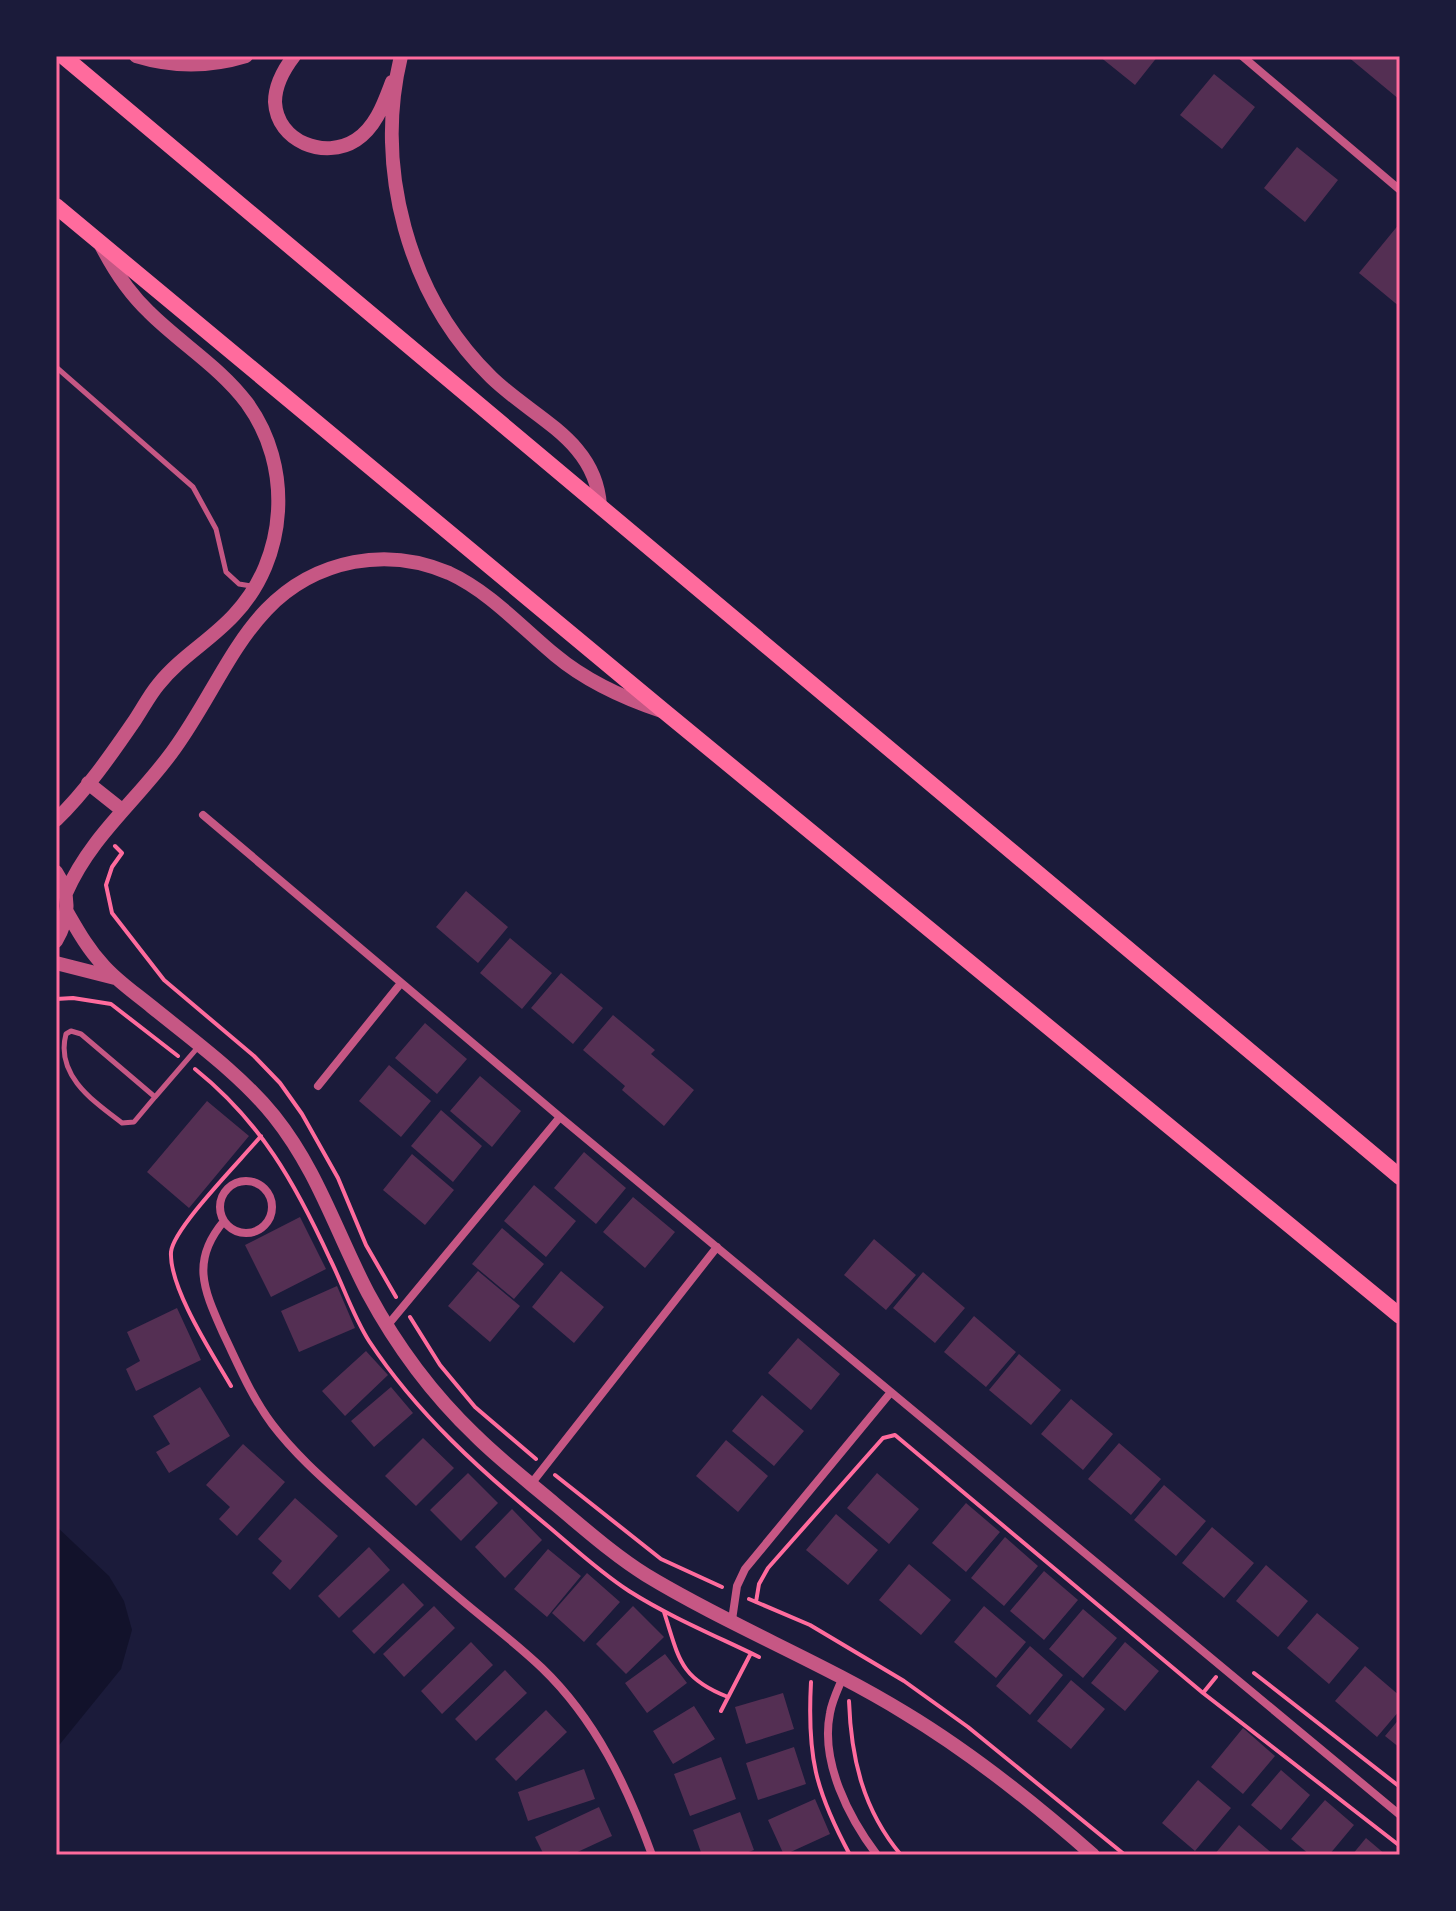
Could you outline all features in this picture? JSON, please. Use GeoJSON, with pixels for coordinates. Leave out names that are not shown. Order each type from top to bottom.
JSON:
{"type":"FeatureCollection","features":[{"type":"Feature","properties":{"kind":"main road"},"geometry":{"type":"LineString","coordinates":[[63,56],[1400,1177]]}},
{"type":"Feature","properties":{"kind":"main road"},"geometry":{"type":"LineString","coordinates":[[56,206],[1400,1316]]}},
{"type":"Feature","properties":{"kind":"street"},"geometry":{"type":"LineString","coordinates":[[136,56],[178,64],[204,64],[246,56]]}},
{"type":"Feature","properties":{"kind":"street"},"geometry":{"type":"LineString","coordinates":[[294,56],[278,85],[275,100],[277,115],[284,128],[295,138],[322,148],[341,147],[357,139],[370,127],[381,111],[400,62]]}},
{"type":"Feature","properties":{"kind":"street"},"geometry":{"type":"LineString","coordinates":[[1242,56],[1400,190]]}},
{"type":"Feature","properties":{"kind":"street"},"geometry":{"type":"LineString","coordinates":[[400,62],[392,129],[398,199],[410,247],[424,284],[450,331],[489,375],[515,400],[574,444],[586,459],[596,475],[600,506]]}},
{"type":"Feature","properties":{"kind":"street"},"geometry":{"type":"LineString","coordinates":[[56,820],[88,783],[168,673],[230,620],[256,585],[271,554],[278,519],[276,475],[264,433],[246,403],[235,389],[135,298],[121,281],[100,243]]}},
{"type":"Feature","properties":{"kind":"street"},"geometry":{"type":"LineString","coordinates":[[66,893],[81,863],[102,833],[174,750],[238,644],[263,611],[277,597],[312,575],[363,560],[413,562],[461,579],[575,670],[618,695],[665,712]]}},
{"type":"Feature","properties":{"kind":"street"},"geometry":{"type":"LineString","coordinates":[[88,783],[122,810]]}},
{"type":"Feature","properties":{"kind":"street"},"geometry":{"type":"LineString","coordinates":[[203,815],[560,1117],[1400,1815]]}},
{"type":"Feature","properties":{"kind":"street"},"geometry":{"type":"LineString","coordinates":[[56,872],[66,893],[67,912],[56,941]]}},
{"type":"Feature","properties":{"kind":"street"},"geometry":{"type":"LineString","coordinates":[[67,912],[88,947],[115,978],[245,1084],[273,1114],[317,1182],[367,1291],[387,1326],[442,1401],[475,1436],[606,1546],[643,1573],[843,1677],[907,1714],[1036,1805],[1093,1855]]}},
{"type":"Feature","properties":{"kind":"street"},"geometry":{"type":"LineString","coordinates":[[56,963],[115,978]]}},
{"type":"Feature","properties":{"kind":"street"},"geometry":{"type":"LineString","coordinates":[[318,1086],[401,983]]}},
{"type":"Feature","properties":{"kind":"street"},"geometry":{"type":"LineString","coordinates":[[387,1326],[560,1117]]}},
{"type":"Feature","properties":{"kind":"street"},"geometry":{"type":"LineString","coordinates":[[241,1181],[250,1181],[264,1189],[271,1204],[271,1213],[261,1227],[246,1233],[224,1221],[220,1205],[227,1189],[241,1181]]}},
{"type":"Feature","properties":{"kind":"street"},"geometry":{"type":"LineString","coordinates":[[224,1221],[206,1249],[203,1283],[245,1380],[271,1423],[323,1479],[542,1668],[574,1703],[602,1742],[622,1780],[652,1855]]}},
{"type":"Feature","properties":{"kind":"street"},"geometry":{"type":"LineString","coordinates":[[531,1484],[717,1247]]}},
{"type":"Feature","properties":{"kind":"street"},"geometry":{"type":"LineString","coordinates":[[732,1620],[736,1594],[745,1569],[891,1392]]}},
{"type":"Feature","properties":{"kind":"street"},"geometry":{"type":"LineString","coordinates":[[843,1677],[830,1713],[828,1733],[835,1776],[852,1815],[877,1855]]}},
{"type":"Feature","properties":{"kind":"lane"},"geometry":{"type":"LineString","coordinates":[[56,367],[193,487],[216,529],[226,572],[239,584],[256,585]]}},
{"type":"Feature","properties":{"kind":"lane"},"geometry":{"type":"LineString","coordinates":[[155,1097],[76,1031],[66,1034],[64,1051],[70,1074],[85,1092],[122,1123],[134,1122],[200,1046]]}},
{"type":"Feature","properties":{"kind":"path"},"geometry":{"type":"LineString","coordinates":[[102,833],[122,853],[112,867],[106,885],[112,913],[164,980],[254,1056],[280,1083],[338,1178],[366,1245],[402,1307],[440,1365],[475,1407],[618,1527],[661,1559],[810,1625],[904,1681],[968,1727],[1125,1855]]}},
{"type":"Feature","properties":{"kind":"path"},"geometry":{"type":"LineString","coordinates":[[56,999],[73,998],[111,1004],[225,1094],[275,1154],[307,1209],[367,1339],[407,1393],[482,1472],[610,1578],[664,1610],[763,1659]]}},
{"type":"Feature","properties":{"kind":"path"},"geometry":{"type":"LineString","coordinates":[[235,1393],[189,1311],[176,1280],[171,1250],[175,1239],[193,1216],[261,1136]]}},
{"type":"Feature","properties":{"kind":"path"},"geometry":{"type":"LineString","coordinates":[[756,1602],[759,1584],[768,1568],[883,1438],[895,1435],[1203,1693]]}},
{"type":"Feature","properties":{"kind":"path"},"geometry":{"type":"LineString","coordinates":[[664,1610],[685,1671],[706,1689],[728,1697]]}},
{"type":"Feature","properties":{"kind":"path"},"geometry":{"type":"LineString","coordinates":[[721,1711],[751,1653]]}},
{"type":"Feature","properties":{"kind":"path"},"geometry":{"type":"LineString","coordinates":[[799,1676],[836,1694]]}},
{"type":"Feature","properties":{"kind":"path"},"geometry":{"type":"LineString","coordinates":[[862,1709],[849,1701],[851,1737],[859,1780],[875,1818],[901,1855]]}},
{"type":"Feature","properties":{"kind":"shaded area"},"geometry":{"type":"Polygon","coordinates":[[[56,1526],[109,1576],[124,1601],[132,1630],[121,1669],[56,1749],[56,1526]]]}},
{"type":"Feature","properties":{"kind":"building"},"geometry":{"type":"Polygon","coordinates":[[[1099,56],[1158,56],[1135,85],[1099,56]]]}},
{"type":"Feature","properties":{"kind":"building"},"geometry":{"type":"Polygon","coordinates":[[[1347,56],[1400,56],[1400,100],[1347,56]]]}},
{"type":"Feature","properties":{"kind":"building"},"geometry":{"type":"Polygon","coordinates":[[[1214,74],[1255,107],[1222,149],[1180,115],[1214,74]]]}},
{"type":"Feature","properties":{"kind":"building"},"geometry":{"type":"Polygon","coordinates":[[[1297,147],[1338,180],[1305,222],[1264,188],[1297,147]]]}},
{"type":"Feature","properties":{"kind":"building"},"geometry":{"type":"Polygon","coordinates":[[[1400,223],[1400,307],[1359,273],[1400,223]]]}},
{"type":"Feature","properties":{"kind":"building"},"geometry":{"type":"Polygon","coordinates":[[[466,891],[508,927],[478,963],[436,927],[466,891]]]}},
{"type":"Feature","properties":{"kind":"building"},"geometry":{"type":"Polygon","coordinates":[[[510,938],[552,973],[522,1009],[480,973],[510,938]]]}},
{"type":"Feature","properties":{"kind":"building"},"geometry":{"type":"Polygon","coordinates":[[[561,973],[603,1008],[573,1044],[531,1008],[561,973]]]}},
{"type":"Feature","properties":{"kind":"building"},"geometry":{"type":"Polygon","coordinates":[[[613,1015],[655,1050],[651,1054],[694,1090],[664,1126],[622,1090],[625,1086],[583,1050],[613,1015]]]}},
{"type":"Feature","properties":{"kind":"building"},"geometry":{"type":"Polygon","coordinates":[[[425,1023],[467,1059],[437,1094],[395,1058],[425,1023]]]}},
{"type":"Feature","properties":{"kind":"building"},"geometry":{"type":"Polygon","coordinates":[[[389,1065],[431,1101],[401,1137],[359,1101],[389,1065]]]}},
{"type":"Feature","properties":{"kind":"building"},"geometry":{"type":"Polygon","coordinates":[[[480,1076],[521,1111],[492,1147],[450,1111],[480,1076]]]}},
{"type":"Feature","properties":{"kind":"building"},"geometry":{"type":"Polygon","coordinates":[[[207,1101],[249,1136],[189,1208],[147,1172],[207,1101]]]}},
{"type":"Feature","properties":{"kind":"building"},"geometry":{"type":"Polygon","coordinates":[[[441,1110],[482,1146],[453,1182],[411,1146],[441,1110]]]}},
{"type":"Feature","properties":{"kind":"building"},"geometry":{"type":"Polygon","coordinates":[[[584,1152],[626,1188],[596,1224],[554,1188],[584,1152]]]}},
{"type":"Feature","properties":{"kind":"building"},"geometry":{"type":"Polygon","coordinates":[[[412,1154],[454,1190],[425,1225],[383,1190],[412,1154]]]}},
{"type":"Feature","properties":{"kind":"building"},"geometry":{"type":"Polygon","coordinates":[[[534,1185],[576,1221],[546,1257],[504,1221],[534,1185]]]}},
{"type":"Feature","properties":{"kind":"building"},"geometry":{"type":"Polygon","coordinates":[[[633,1197],[675,1232],[645,1268],[603,1232],[633,1197]]]}},
{"type":"Feature","properties":{"kind":"building"},"geometry":{"type":"Polygon","coordinates":[[[300,1217],[326,1269],[271,1297],[245,1245],[300,1217]]]}},
{"type":"Feature","properties":{"kind":"building"},"geometry":{"type":"Polygon","coordinates":[[[502,1228],[544,1264],[514,1299],[472,1264],[502,1228]]]}},
{"type":"Feature","properties":{"kind":"building"},"geometry":{"type":"Polygon","coordinates":[[[874,1239],[916,1275],[886,1310],[844,1275],[874,1239]]]}},
{"type":"Feature","properties":{"kind":"building"},"geometry":{"type":"Polygon","coordinates":[[[478,1271],[520,1306],[490,1342],[448,1306],[478,1271]]]}},
{"type":"Feature","properties":{"kind":"building"},"geometry":{"type":"Polygon","coordinates":[[[561,1271],[604,1307],[574,1343],[532,1307],[561,1271]]]}},
{"type":"Feature","properties":{"kind":"building"},"geometry":{"type":"Polygon","coordinates":[[[923,1272],[965,1308],[935,1343],[893,1308],[923,1272]]]}},
{"type":"Feature","properties":{"kind":"building"},"geometry":{"type":"Polygon","coordinates":[[[337,1286],[355,1328],[299,1352],[281,1311],[337,1286]]]}},
{"type":"Feature","properties":{"kind":"building"},"geometry":{"type":"Polygon","coordinates":[[[177,1308],[201,1360],[136,1391],[126,1369],[140,1361],[127,1332],[177,1308]]]}},
{"type":"Feature","properties":{"kind":"building"},"geometry":{"type":"Polygon","coordinates":[[[974,1316],[1016,1352],[986,1387],[944,1352],[974,1316]]]}},
{"type":"Feature","properties":{"kind":"building"},"geometry":{"type":"Polygon","coordinates":[[[798,1338],[840,1374],[811,1410],[768,1373],[798,1338]]]}},
{"type":"Feature","properties":{"kind":"building"},"geometry":{"type":"Polygon","coordinates":[[[366,1351],[388,1375],[345,1416],[322,1391],[366,1351]]]}},
{"type":"Feature","properties":{"kind":"building"},"geometry":{"type":"Polygon","coordinates":[[[1019,1354],[1061,1390],[1031,1425],[989,1390],[1019,1354]]]}},
{"type":"Feature","properties":{"kind":"building"},"geometry":{"type":"Polygon","coordinates":[[[200,1387],[230,1436],[169,1473],[156,1452],[170,1444],[153,1416],[200,1387]]]}},
{"type":"Feature","properties":{"kind":"building"},"geometry":{"type":"Polygon","coordinates":[[[391,1387],[413,1413],[374,1447],[351,1421],[391,1387]]]}},
{"type":"Feature","properties":{"kind":"building"},"geometry":{"type":"Polygon","coordinates":[[[762,1395],[804,1431],[774,1466],[732,1431],[762,1395]]]}},
{"type":"Feature","properties":{"kind":"building"},"geometry":{"type":"Polygon","coordinates":[[[1071,1399],[1113,1434],[1083,1470],[1041,1434],[1071,1399]]]}},
{"type":"Feature","properties":{"kind":"building"},"geometry":{"type":"Polygon","coordinates":[[[423,1438],[454,1468],[416,1506],[385,1476],[423,1438]]]}},
{"type":"Feature","properties":{"kind":"building"},"geometry":{"type":"Polygon","coordinates":[[[726,1440],[768,1476],[738,1512],[696,1476],[726,1440]]]}},
{"type":"Feature","properties":{"kind":"building"},"geometry":{"type":"Polygon","coordinates":[[[1119,1443],[1161,1479],[1131,1515],[1088,1479],[1119,1443]]]}},
{"type":"Feature","properties":{"kind":"building"},"geometry":{"type":"Polygon","coordinates":[[[243,1444],[285,1482],[237,1536],[219,1519],[230,1507],[206,1485],[243,1444]]]}},
{"type":"Feature","properties":{"kind":"building"},"geometry":{"type":"Polygon","coordinates":[[[468,1473],[498,1503],[461,1541],[430,1510],[468,1473]]]}},
{"type":"Feature","properties":{"kind":"building"},"geometry":{"type":"Polygon","coordinates":[[[877,1473],[919,1509],[889,1544],[847,1508],[877,1473]]]}},
{"type":"Feature","properties":{"kind":"building"},"geometry":{"type":"Polygon","coordinates":[[[1164,1485],[1206,1521],[1176,1556],[1134,1520],[1164,1485]]]}},
{"type":"Feature","properties":{"kind":"building"},"geometry":{"type":"Polygon","coordinates":[[[295,1498],[338,1536],[290,1590],[272,1573],[282,1561],[258,1539],[295,1498]]]}},
{"type":"Feature","properties":{"kind":"building"},"geometry":{"type":"Polygon","coordinates":[[[966,1503],[1000,1532],[966,1572],[932,1543],[966,1503]]]}},
{"type":"Feature","properties":{"kind":"building"},"geometry":{"type":"Polygon","coordinates":[[[512,1509],[542,1540],[505,1578],[475,1547],[512,1509]]]}},
{"type":"Feature","properties":{"kind":"building"},"geometry":{"type":"Polygon","coordinates":[[[836,1514],[878,1550],[848,1585],[806,1550],[836,1514]]]}},
{"type":"Feature","properties":{"kind":"building"},"geometry":{"type":"Polygon","coordinates":[[[1212,1527],[1254,1563],[1224,1598],[1182,1563],[1212,1527]]]}},
{"type":"Feature","properties":{"kind":"building"},"geometry":{"type":"Polygon","coordinates":[[[1005,1537],[1038,1566],[1004,1606],[971,1578],[1005,1537]]]}},
{"type":"Feature","properties":{"kind":"building"},"geometry":{"type":"Polygon","coordinates":[[[369,1547],[390,1570],[339,1618],[318,1596],[369,1547]]]}},
{"type":"Feature","properties":{"kind":"building"},"geometry":{"type":"Polygon","coordinates":[[[548,1549],[581,1576],[547,1617],[514,1589],[548,1549]]]}},
{"type":"Feature","properties":{"kind":"building"},"geometry":{"type":"Polygon","coordinates":[[[909,1564],[951,1600],[921,1635],[879,1600],[909,1564]]]}},
{"type":"Feature","properties":{"kind":"building"},"geometry":{"type":"Polygon","coordinates":[[[1266,1565],[1308,1601],[1278,1637],[1236,1601],[1266,1565]]]}},
{"type":"Feature","properties":{"kind":"building"},"geometry":{"type":"Polygon","coordinates":[[[1044,1571],[1078,1600],[1044,1640],[1010,1611],[1044,1571]]]}},
{"type":"Feature","properties":{"kind":"building"},"geometry":{"type":"Polygon","coordinates":[[[587,1573],[620,1602],[584,1642],[552,1613],[587,1573]]]}},
{"type":"Feature","properties":{"kind":"building"},"geometry":{"type":"Polygon","coordinates":[[[403,1583],[424,1605],[374,1654],[352,1631],[403,1583]]]}},
{"type":"Feature","properties":{"kind":"building"},"geometry":{"type":"Polygon","coordinates":[[[434,1606],[455,1628],[404,1677],[383,1654],[434,1606]]]}},
{"type":"Feature","properties":{"kind":"building"},"geometry":{"type":"Polygon","coordinates":[[[633,1606],[664,1637],[626,1674],[596,1644],[633,1606]]]}},
{"type":"Feature","properties":{"kind":"building"},"geometry":{"type":"Polygon","coordinates":[[[984,1606],[1026,1642],[996,1678],[954,1642],[984,1606]]]}},
{"type":"Feature","properties":{"kind":"building"},"geometry":{"type":"Polygon","coordinates":[[[1083,1609],[1117,1638],[1083,1678],[1049,1649],[1083,1609]]]}},
{"type":"Feature","properties":{"kind":"building"},"geometry":{"type":"Polygon","coordinates":[[[1317,1613],[1359,1648],[1329,1684],[1287,1648],[1317,1613]]]}},
{"type":"Feature","properties":{"kind":"building"},"geometry":{"type":"Polygon","coordinates":[[[471,1642],[493,1665],[442,1714],[421,1691],[471,1642]]]}},
{"type":"Feature","properties":{"kind":"building"},"geometry":{"type":"Polygon","coordinates":[[[1125,1642],[1159,1671],[1125,1711],[1091,1683],[1125,1642]]]}},
{"type":"Feature","properties":{"kind":"building"},"geometry":{"type":"Polygon","coordinates":[[[1030,1646],[1063,1675],[1030,1715],[996,1686],[1030,1646]]]}},
{"type":"Feature","properties":{"kind":"building"},"geometry":{"type":"Polygon","coordinates":[[[665,1654],[687,1683],[647,1713],[625,1683],[665,1654]]]}},
{"type":"Feature","properties":{"kind":"building"},"geometry":{"type":"Polygon","coordinates":[[[1365,1666],[1400,1696],[1400,1710],[1377,1737],[1335,1701],[1365,1666]]]}},
{"type":"Feature","properties":{"kind":"building"},"geometry":{"type":"Polygon","coordinates":[[[505,1670],[527,1693],[476,1741],[455,1719],[505,1670]]]}},
{"type":"Feature","properties":{"kind":"building"},"geometry":{"type":"Polygon","coordinates":[[[1071,1680],[1105,1709],[1071,1749],[1037,1721],[1071,1680]]]}},
{"type":"Feature","properties":{"kind":"building"},"geometry":{"type":"Polygon","coordinates":[[[783,1693],[794,1729],[746,1744],[735,1707],[783,1693]]]}},
{"type":"Feature","properties":{"kind":"building"},"geometry":{"type":"Polygon","coordinates":[[[694,1706],[715,1739],[673,1764],[653,1731],[694,1706]]]}},
{"type":"Feature","properties":{"kind":"building"},"geometry":{"type":"Polygon","coordinates":[[[546,1710],[567,1732],[516,1781],[495,1759],[546,1710]]]}},
{"type":"Feature","properties":{"kind":"building"},"geometry":{"type":"Polygon","coordinates":[[[1400,1718],[1400,1748],[1385,1736],[1400,1718]]]}},
{"type":"Feature","properties":{"kind":"building"},"geometry":{"type":"Polygon","coordinates":[[[1243,1728],[1275,1756],[1243,1794],[1211,1767],[1243,1728]]]}},
{"type":"Feature","properties":{"kind":"building"},"geometry":{"type":"Polygon","coordinates":[[[794,1747],[806,1784],[758,1800],[746,1763],[794,1747]]]}},
{"type":"Feature","properties":{"kind":"building"},"geometry":{"type":"Polygon","coordinates":[[[721,1757],[736,1799],[690,1816],[674,1774],[721,1757]]]}},
{"type":"Feature","properties":{"kind":"building"},"geometry":{"type":"Polygon","coordinates":[[[584,1769],[595,1799],[528,1821],[518,1792],[584,1769]]]}},
{"type":"Feature","properties":{"kind":"building"},"geometry":{"type":"Polygon","coordinates":[[[1281,1770],[1310,1795],[1281,1830],[1251,1805],[1281,1770]]]}},
{"type":"Feature","properties":{"kind":"building"},"geometry":{"type":"Polygon","coordinates":[[[1198,1780],[1231,1808],[1195,1851],[1162,1823],[1198,1780]]]}},
{"type":"Feature","properties":{"kind":"building"},"geometry":{"type":"Polygon","coordinates":[[[815,1799],[830,1834],[784,1855],[768,1820],[815,1799]]]}},
{"type":"Feature","properties":{"kind":"building"},"geometry":{"type":"Polygon","coordinates":[[[1325,1800],[1354,1825],[1329,1855],[1310,1855],[1291,1839],[1325,1800]]]}},
{"type":"Feature","properties":{"kind":"building"},"geometry":{"type":"Polygon","coordinates":[[[599,1807],[612,1836],[571,1855],[544,1855],[535,1837],[599,1807]]]}},
{"type":"Feature","properties":{"kind":"building"},"geometry":{"type":"Polygon","coordinates":[[[740,1812],[754,1850],[741,1855],[702,1855],[693,1830],[740,1812]]]}},
{"type":"Feature","properties":{"kind":"building"},"geometry":{"type":"Polygon","coordinates":[[[1239,1825],[1274,1855],[1214,1855],[1239,1825]]]}},
{"type":"Feature","properties":{"kind":"building"},"geometry":{"type":"Polygon","coordinates":[[[1366,1838],[1386,1855],[1352,1855],[1366,1838]]]}}]}
